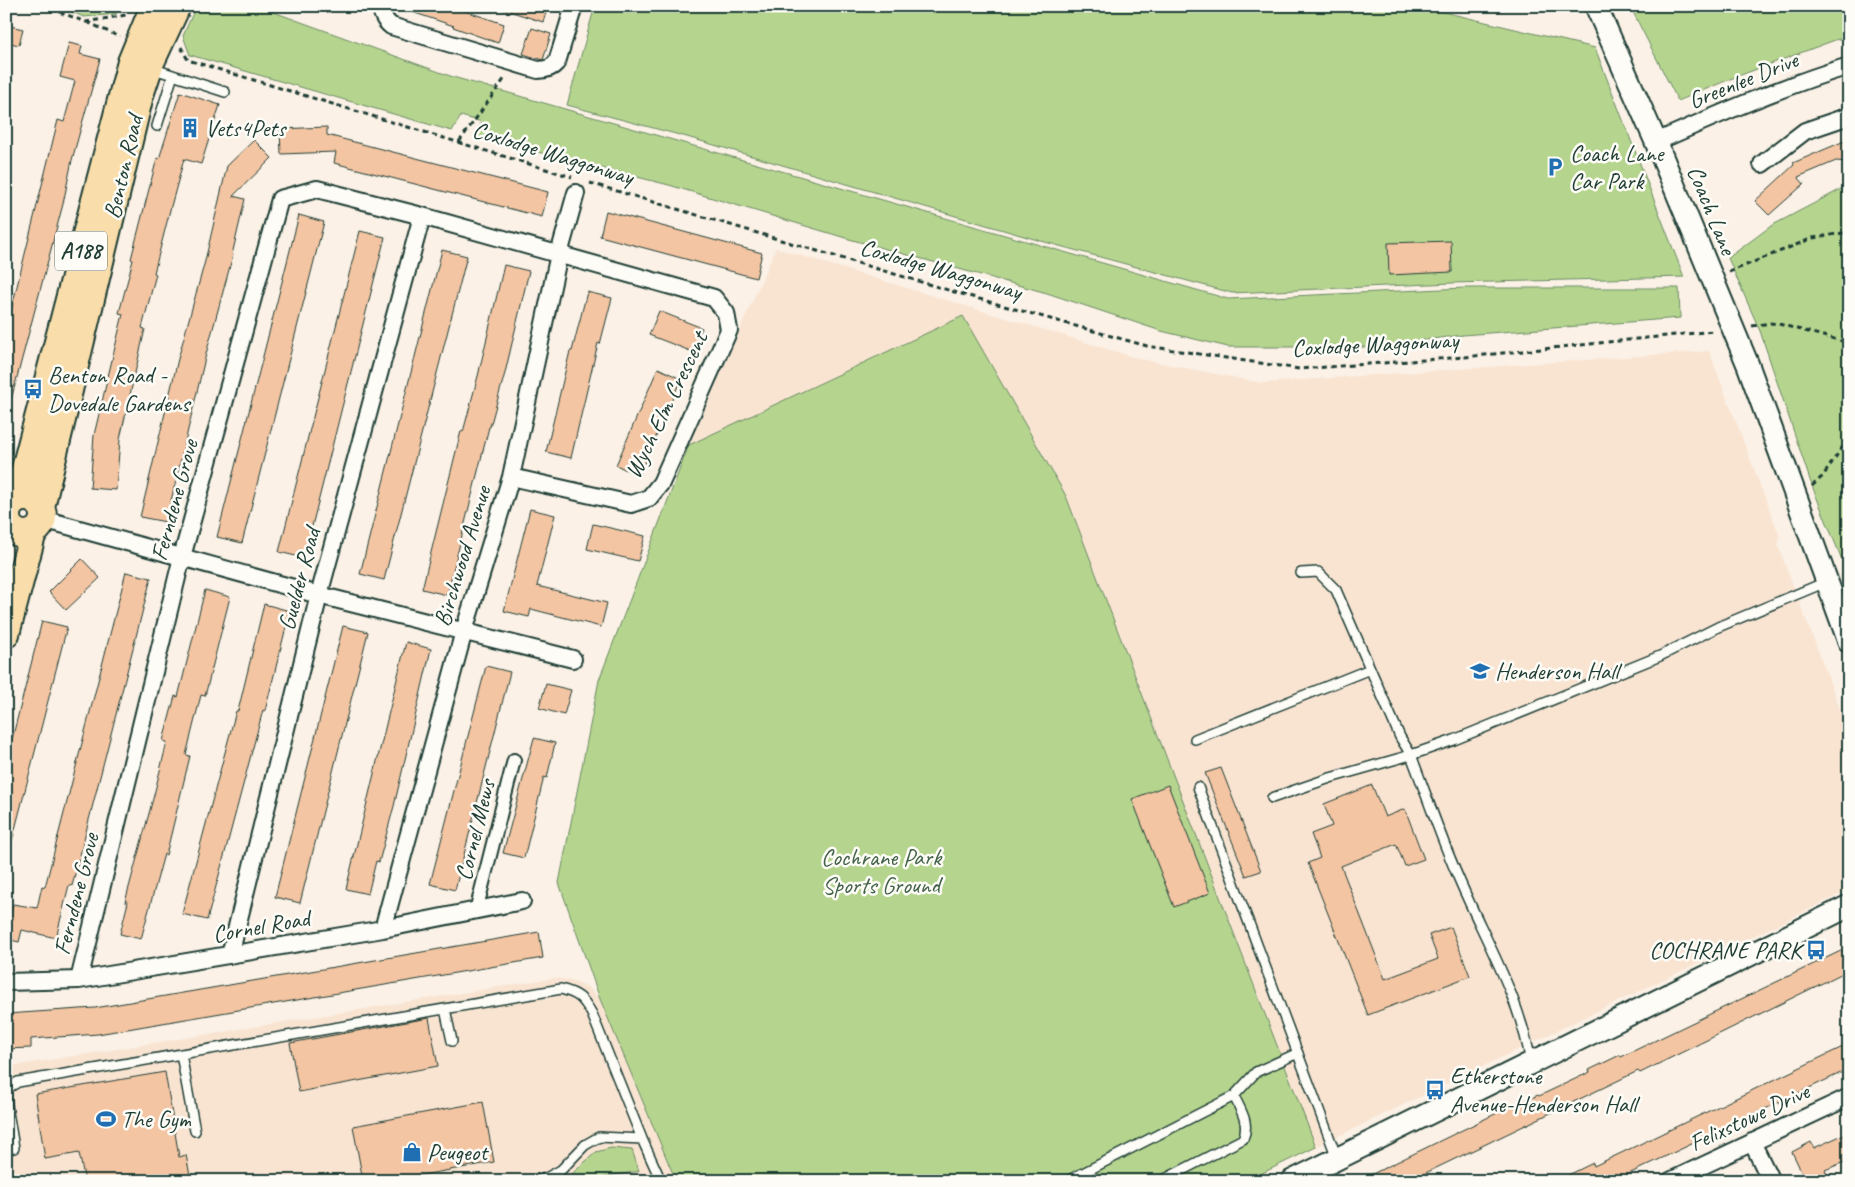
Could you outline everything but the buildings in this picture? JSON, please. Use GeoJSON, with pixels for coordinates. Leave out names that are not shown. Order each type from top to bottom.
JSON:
{"type":"FeatureCollection","features":[{"type":"Feature","properties":{"kind":"main road","name":"Benton Road"},"geometry":{"type":"LineString","coordinates":[[153,62],[154,6]]}},
{"type":"Feature","properties":{"kind":"main road","name":"Benton Road"},"geometry":{"type":"LineString","coordinates":[[153,62],[177,6]]}},
{"type":"Feature","properties":{"kind":"main road","name":"Benton Road"},"geometry":{"type":"LineString","coordinates":[[6,634],[20,518],[130,62],[153,62]]}},
{"type":"Feature","properties":{"kind":"street"},"geometry":{"type":"LineString","coordinates":[[380,6],[385,21],[391,26],[538,70],[546,70],[553,67],[557,62],[574,6]]}},
{"type":"Feature","properties":{"kind":"street","name":"Coach Lane"},"geometry":{"type":"LineString","coordinates":[[1596,6],[1656,142],[1733,329],[1849,642]]}},
{"type":"Feature","properties":{"kind":"street","name":"Greenlee Drive"},"geometry":{"type":"LineString","coordinates":[[1656,142],[1713,116],[1818,75],[1849,66]]}},
{"type":"Feature","properties":{"kind":"street"},"geometry":{"type":"LineString","coordinates":[[1762,164],[1804,131],[1849,116]]}},
{"type":"Feature","properties":{"kind":"street","name":"Birchwood Avenue"},"geometry":{"type":"LineString","coordinates":[[383,930],[464,632],[511,477],[559,254],[581,185]]}},
{"type":"Feature","properties":{"kind":"street","name":"Ferndene Grove"},"geometry":{"type":"LineString","coordinates":[[79,980],[182,557],[280,199],[317,189],[559,254]]}},
{"type":"Feature","properties":{"kind":"street","name":"Guelder Road"},"geometry":{"type":"LineString","coordinates":[[230,955],[319,595],[422,216]]}},
{"type":"Feature","properties":{"kind":"street","name":"Wych Elm Crescent"},"geometry":{"type":"LineString","coordinates":[[511,477],[631,504],[649,498],[661,483],[729,330],[726,313],[714,298],[559,254]]}},
{"type":"Feature","properties":{"kind":"street"},"geometry":{"type":"LineString","coordinates":[[20,518],[182,557],[319,595],[573,659]]}},
{"type":"Feature","properties":{"kind":"street","name":"Cornel Mews"},"geometry":{"type":"LineString","coordinates":[[476,911],[514,760]]}},
{"type":"Feature","properties":{"kind":"street","name":"Cornel Road"},"geometry":{"type":"LineString","coordinates":[[6,982],[79,980],[383,930],[522,902]]}},
{"type":"Feature","properties":{"kind":"street"},"geometry":{"type":"LineString","coordinates":[[1292,1181],[1849,906]]}},
{"type":"Feature","properties":{"kind":"street","name":"Felixstowe Drive"},"geometry":{"type":"LineString","coordinates":[[1670,1181],[1849,1097]]}},
{"type":"Feature","properties":{"kind":"street"},"geometry":{"type":"LineString","coordinates":[[1752,1142],[1771,1181]]}},
{"type":"Feature","properties":{"kind":"lane"},"geometry":{"type":"LineString","coordinates":[[157,126],[153,62],[225,92]]}},
{"type":"Feature","properties":{"kind":"lane"},"geometry":{"type":"LineString","coordinates":[[1301,573],[1318,572],[1336,590],[1400,737],[1411,755],[1458,879],[1508,986],[1527,1039],[1531,1063]]}},
{"type":"Feature","properties":{"kind":"lane"},"geometry":{"type":"LineString","coordinates":[[1272,798],[1454,740],[1660,656],[1718,627],[1826,581]]}},
{"type":"Feature","properties":{"kind":"lane"},"geometry":{"type":"LineString","coordinates":[[1195,739],[1370,669]]}},
{"type":"Feature","properties":{"kind":"lane"},"geometry":{"type":"LineString","coordinates":[[1198,787],[1337,1158]]}},
{"type":"Feature","properties":{"kind":"lane"},"geometry":{"type":"LineString","coordinates":[[6,1089],[18,1082],[560,989],[575,993],[585,1001],[592,1014],[642,1139],[661,1181]]}},
{"type":"Feature","properties":{"kind":"lane"},"geometry":{"type":"LineString","coordinates":[[445,1009],[452,1040]]}},
{"type":"Feature","properties":{"kind":"lane"},"geometry":{"type":"LineString","coordinates":[[1066,1181],[1234,1096],[1256,1072],[1298,1053]]}},
{"type":"Feature","properties":{"kind":"lane"},"geometry":{"type":"LineString","coordinates":[[181,1054],[195,1131]]}},
{"type":"Feature","properties":{"kind":"lane"},"geometry":{"type":"LineString","coordinates":[[1162,1181],[1243,1139],[1247,1130],[1245,1118],[1234,1096]]}},
{"type":"Feature","properties":{"kind":"lane"},"geometry":{"type":"LineString","coordinates":[[6,1099],[14,1148],[6,1149]]}},
{"type":"Feature","properties":{"kind":"lane"},"geometry":{"type":"LineString","coordinates":[[536,1181],[561,1170],[585,1145],[599,1137],[614,1136],[642,1139]]}},
{"type":"Feature","properties":{"kind":"path"},"geometry":{"type":"LineString","coordinates":[[43,6],[86,22],[153,62]]}},
{"type":"Feature","properties":{"kind":"path"},"geometry":{"type":"LineString","coordinates":[[86,22],[128,15]]}},
{"type":"Feature","properties":{"kind":"path","name":"Coxlodge Waggonway"},"geometry":{"type":"LineString","coordinates":[[180,44],[188,60],[459,142],[581,185],[1147,346],[1299,369],[1465,357],[1733,329],[1770,323],[1849,343]]}},
{"type":"Feature","properties":{"kind":"path"},"geometry":{"type":"LineString","coordinates":[[459,142],[516,63]]}},
{"type":"Feature","properties":{"kind":"path"},"geometry":{"type":"LineString","coordinates":[[1712,279],[1813,238],[1848,232],[1849,244]]}},
{"type":"Feature","properties":{"kind":"path"},"geometry":{"type":"LineString","coordinates":[[1796,495],[1812,486],[1823,476],[1849,437]]}},
{"type":"Feature","properties":{"kind":"shaded area","name":"Henderson Hall"},"geometry":{"type":"Polygon","coordinates":[[[776,248],[1140,359],[1262,383],[1709,351],[1780,537],[1778,546],[1849,732],[1849,890],[1316,1147],[1066,496],[963,317],[689,445],[776,248]]]}},
{"type":"Feature","properties":{"kind":"shaded area"},"geometry":{"type":"Polygon","coordinates":[[[554,978],[574,981],[589,988],[600,999],[676,1181],[6,1181],[6,1067],[554,978]]]}},
{"type":"Feature","properties":{"kind":"green space"},"geometry":{"type":"Polygon","coordinates":[[[57,6],[100,6],[117,14],[84,17],[57,6]]]}},
{"type":"Feature","properties":{"kind":"green space"},"geometry":{"type":"Polygon","coordinates":[[[196,6],[257,6],[453,77],[1228,299],[1465,288],[1679,288],[1680,318],[1463,335],[1372,347],[1228,347],[1161,331],[1047,293],[849,239],[669,185],[474,136],[482,122],[461,116],[452,131],[190,55],[183,36],[196,6]]]}},
{"type":"Feature","properties":{"kind":"green space"},"geometry":{"type":"Polygon","coordinates":[[[595,6],[1418,6],[1595,48],[1684,277],[1452,283],[1232,293],[1034,239],[687,137],[567,105],[595,6]]]}},
{"type":"Feature","properties":{"kind":"green space"},"geometry":{"type":"Polygon","coordinates":[[[1630,6],[1849,6],[1849,37],[1835,40],[1730,79],[1678,101],[1630,6]]]}},
{"type":"Feature","properties":{"kind":"green space"},"geometry":{"type":"Polygon","coordinates":[[[1849,185],[1849,577],[1812,486],[1760,331],[1728,258],[1771,226],[1849,185]]]}},
{"type":"Feature","properties":{"kind":"green space","name":"Cochrane Park Sports Ground"},"geometry":{"type":"Polygon","coordinates":[[[963,316],[1066,496],[1316,1147],[1246,1181],[676,1181],[600,999],[559,883],[599,680],[689,445],[963,316]]]}},
{"type":"Feature","properties":{"kind":"green space"},"geometry":{"type":"Polygon","coordinates":[[[611,1148],[632,1150],[639,1171],[581,1181],[564,1181],[596,1152],[611,1148]]]}},
{"type":"Feature","properties":{"kind":"place","name":"Vets4Pets"},"geometry":{"type":"Point","coordinates":[190,128]}},
{"type":"Feature","properties":{"kind":"place","name":"Coach Lane Car Park"},"geometry":{"type":"Point","coordinates":[1555,167]}},
{"type":"Feature","properties":{"kind":"place","name":"Benton Road - Dovedale Gardens"},"geometry":{"type":"Point","coordinates":[33,389]}},
{"type":"Feature","properties":{"kind":"place","name":"Henderson Hall"},"geometry":{"type":"Point","coordinates":[1480,671]}},
{"type":"Feature","properties":{"kind":"place","name":"COCHRANE PARK"},"geometry":{"type":"Point","coordinates":[1816,950]}},
{"type":"Feature","properties":{"kind":"place","name":"Etherstone Avenue-Henderson Hall"},"geometry":{"type":"Point","coordinates":[1435,1090]}},
{"type":"Feature","properties":{"kind":"place","name":"The Gym"},"geometry":{"type":"Point","coordinates":[106,1119]}},
{"type":"Feature","properties":{"kind":"place","name":"Peugeot"},"geometry":{"type":"Point","coordinates":[412,1152]}}]}
